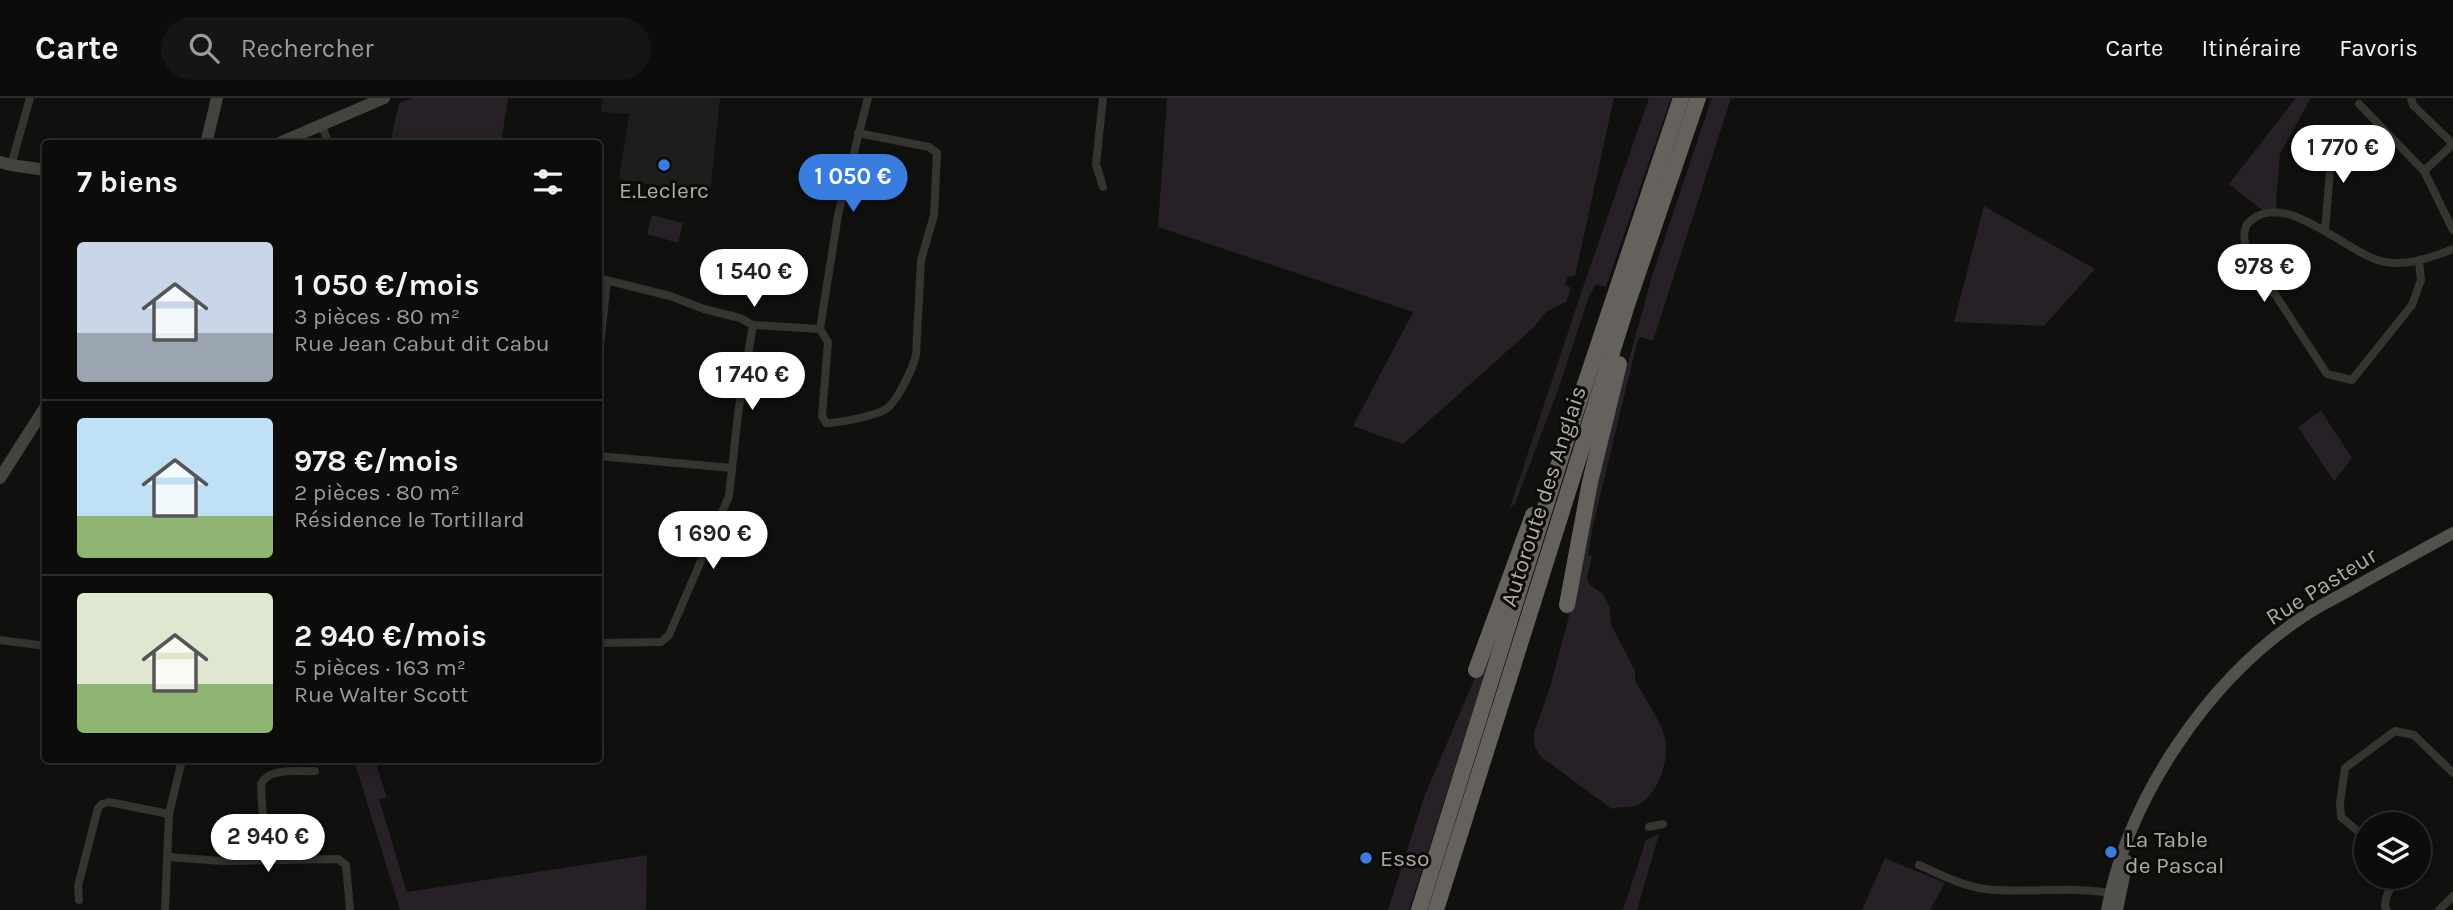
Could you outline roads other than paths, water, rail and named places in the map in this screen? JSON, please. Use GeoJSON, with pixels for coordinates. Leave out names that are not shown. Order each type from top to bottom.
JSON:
{"type":"FeatureCollection","features":[{"type":"Feature","properties":{"kind":"highway","name":"Autoroute des Anglais"},"geometry":{"type":"LineString","coordinates":[[1419,910],[1567,438],[1681,98]]}},
{"type":"Feature","properties":{"kind":"highway","name":"Autoroute des Anglais"},"geometry":{"type":"LineString","coordinates":[[1436,910],[1619,331],[1698,98]]}},
{"type":"Feature","properties":{"kind":"highway"},"geometry":{"type":"LineString","coordinates":[[1567,605],[1599,441],[1653,252],[1655,223]]}},
{"type":"Feature","properties":{"kind":"highway"},"geometry":{"type":"LineString","coordinates":[[1476,670],[1515,561],[1550,472],[1567,438]]}},
{"type":"Feature","properties":{"kind":"main road"},"geometry":{"type":"LineString","coordinates":[[207,140],[217,98]]}},
{"type":"Feature","properties":{"kind":"main road"},"geometry":{"type":"LineString","coordinates":[[286,140],[384,98]]}},
{"type":"Feature","properties":{"kind":"main road"},"geometry":{"type":"LineString","coordinates":[[4,165],[42,170]]}},
{"type":"Feature","properties":{"kind":"main road"},"geometry":{"type":"LineString","coordinates":[[0,478],[42,412]]}},
{"type":"Feature","properties":{"kind":"main road","name":"Rue Pasteur"},"geometry":{"type":"LineString","coordinates":[[2117,910],[2115,894],[2122,853],[2169,757],[2207,703],[2235,673],[2304,616],[2453,533]]}},
{"type":"Feature","properties":{"kind":"main road","name":"Rue Pasteur"},"geometry":{"type":"LineString","coordinates":[[2107,910],[2115,894]]}},
{"type":"Feature","properties":{"kind":"street"},"geometry":{"type":"LineString","coordinates":[[4,165],[30,98]]}},
{"type":"Feature","properties":{"kind":"street"},"geometry":{"type":"LineString","coordinates":[[858,133],[929,146],[937,153],[934,215],[921,260],[914,363],[893,402],[885,410],[826,423],[822,416],[828,342],[820,329],[838,215],[858,133],[868,98]]}},
{"type":"Feature","properties":{"kind":"street"},"geometry":{"type":"LineString","coordinates":[[1103,98],[1096,164],[1103,187]]}},
{"type":"Feature","properties":{"kind":"street"},"geometry":{"type":"LineString","coordinates":[[2412,98],[2413,105],[2453,144],[2424,171]]}},
{"type":"Feature","properties":{"kind":"street"},"geometry":{"type":"LineString","coordinates":[[2359,104],[2424,171],[2453,230]]}},
{"type":"Feature","properties":{"kind":"street"},"geometry":{"type":"LineString","coordinates":[[321,124],[327,140]]}},
{"type":"Feature","properties":{"kind":"street"},"geometry":{"type":"LineString","coordinates":[[2325,230],[2331,159],[2326,147]]}},
{"type":"Feature","properties":{"kind":"street"},"geometry":{"type":"LineString","coordinates":[[2419,261],[2421,280],[2412,305],[2352,380],[2328,374],[2248,253],[2246,225],[2266,212],[2277,212],[2325,230],[2378,261],[2388,263],[2419,261],[2453,249]]}},
{"type":"Feature","properties":{"kind":"street"},"geometry":{"type":"LineString","coordinates":[[603,279],[684,300],[698,307],[740,318],[753,325],[820,329]]}},
{"type":"Feature","properties":{"kind":"street"},"geometry":{"type":"LineString","coordinates":[[602,643],[661,642],[669,635],[729,496],[738,414],[753,325]]}},
{"type":"Feature","properties":{"kind":"street"},"geometry":{"type":"LineString","coordinates":[[602,456],[732,468]]}},
{"type":"Feature","properties":{"kind":"street"},"geometry":{"type":"LineString","coordinates":[[0,640],[42,645]]}},
{"type":"Feature","properties":{"kind":"street"},"geometry":{"type":"LineString","coordinates":[[2354,828],[2340,817],[2345,768],[2395,731],[2414,735],[2453,772]]}},
{"type":"Feature","properties":{"kind":"street"},"geometry":{"type":"LineString","coordinates":[[166,910],[169,814],[181,763]]}},
{"type":"Feature","properties":{"kind":"street"},"geometry":{"type":"LineString","coordinates":[[265,859],[261,784],[263,778],[269,773],[315,771]]}},
{"type":"Feature","properties":{"kind":"street"},"geometry":{"type":"LineString","coordinates":[[79,901],[78,886],[98,808],[102,804],[109,802],[169,814]]}},
{"type":"Feature","properties":{"kind":"street"},"geometry":{"type":"LineString","coordinates":[[1649,827],[1662,824]]}},
{"type":"Feature","properties":{"kind":"street"},"geometry":{"type":"LineString","coordinates":[[167,857],[222,861],[338,859],[346,865],[350,910]]}},
{"type":"Feature","properties":{"kind":"street"},"geometry":{"type":"LineString","coordinates":[[1919,865],[1960,883],[1987,889],[2091,890],[2115,894]]}},
{"type":"Feature","properties":{"kind":"street"},"geometry":{"type":"LineString","coordinates":[[2387,910],[2386,898],[2390,889]]}},
{"type":"Feature","properties":{"kind":"street"},"geometry":{"type":"LineString","coordinates":[[2440,910],[2453,896]]}},
{"type":"Feature","properties":{"kind":"place","name":"E.Leclerc"},"geometry":{"type":"Point","coordinates":[664,165]}},
{"type":"Feature","properties":{"kind":"place","name":"La Table de Pascal"},"geometry":{"type":"Point","coordinates":[2111,852]}},
{"type":"Feature","properties":{"kind":"place","name":"Esso"},"geometry":{"type":"Point","coordinates":[1366,858]}}]}
